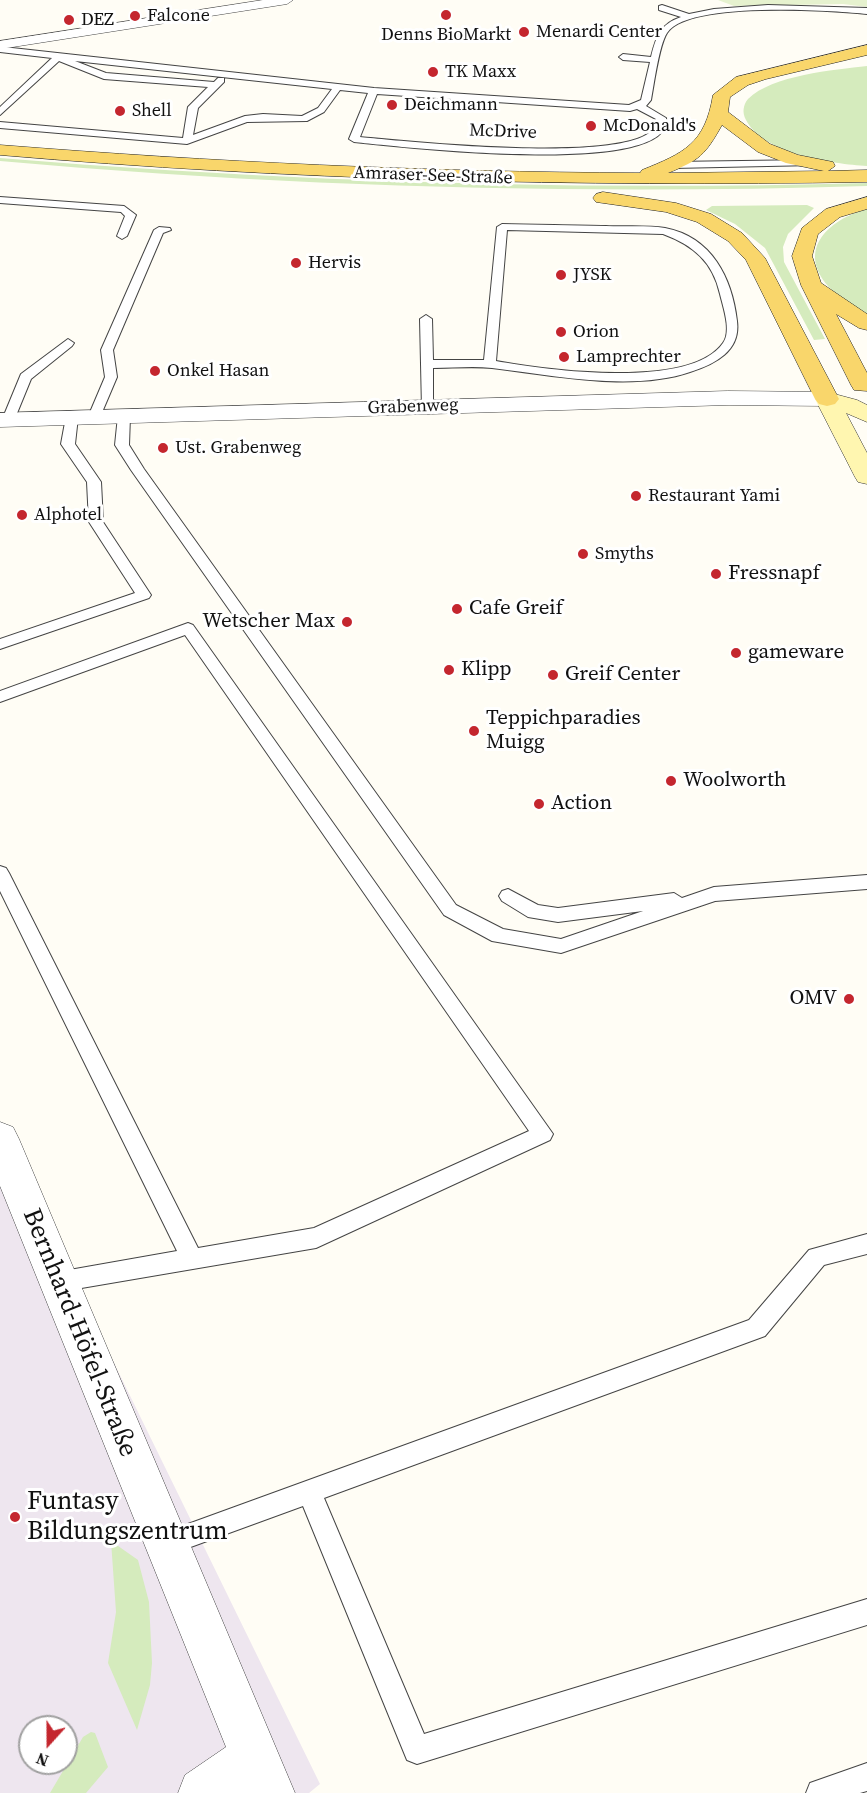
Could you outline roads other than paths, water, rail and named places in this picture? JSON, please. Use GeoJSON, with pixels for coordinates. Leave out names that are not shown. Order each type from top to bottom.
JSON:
{"type":"FeatureCollection","features":[{"type":"Feature","properties":{"kind":"main road"},"geometry":{"type":"LineString","coordinates":[[627,180],[673,165],[699,149],[719,114],[722,95],[742,81],[867,51]]}},
{"type":"Feature","properties":{"kind":"main road"},"geometry":{"type":"LineString","coordinates":[[792,68],[867,58]]}},
{"type":"Feature","properties":{"kind":"main road"},"geometry":{"type":"LineString","coordinates":[[719,114],[764,148],[811,163],[867,175]]}},
{"type":"Feature","properties":{"kind":"main road"},"geometry":{"type":"LineString","coordinates":[[188,141],[237,169]]}},
{"type":"Feature","properties":{"kind":"main road","name":"Amraser-See-Straße"},"geometry":{"type":"LineString","coordinates":[[0,150],[237,169],[396,176],[627,180],[867,175]]}},
{"type":"Feature","properties":{"kind":"main road"},"geometry":{"type":"LineString","coordinates":[[77,175],[158,181]]}},
{"type":"Feature","properties":{"kind":"main road","name":"Amraser-See-Straße"},"geometry":{"type":"LineString","coordinates":[[304,190],[460,195],[743,195],[867,192]]}},
{"type":"Feature","properties":{"kind":"main road"},"geometry":{"type":"LineString","coordinates":[[581,195],[669,207],[704,218],[735,237],[755,258],[867,477]]}},
{"type":"Feature","properties":{"kind":"main road"},"geometry":{"type":"LineString","coordinates":[[827,399],[866,391],[811,285],[802,256],[809,232],[833,213],[867,203]]}},
{"type":"Feature","properties":{"kind":"main road"},"geometry":{"type":"LineString","coordinates":[[811,285],[849,313],[867,323]]}},
{"type":"Feature","properties":{"kind":"main road"},"geometry":{"type":"LineString","coordinates":[[827,399],[849,405],[867,415]]}},
{"type":"Feature","properties":{"kind":"street"},"geometry":{"type":"LineString","coordinates":[[1,48],[286,0]]}},
{"type":"Feature","properties":{"kind":"street","name":"Grabenweg"},"geometry":{"type":"LineString","coordinates":[[4,420],[728,398],[827,399]]}},
{"type":"Feature","properties":{"kind":"street","name":"Bernhard-Höfel-Straße"},"geometry":{"type":"LineString","coordinates":[[0,1139],[262,1775]]}},
{"type":"Feature","properties":{"kind":"street"},"geometry":{"type":"LineString","coordinates":[[203,1793],[262,1775]]}},
{"type":"Feature","properties":{"kind":"lane"},"geometry":{"type":"LineString","coordinates":[[662,8],[691,17]]}},
{"type":"Feature","properties":{"kind":"lane"},"geometry":{"type":"LineString","coordinates":[[0,111],[58,57],[227,73],[374,91],[617,107],[638,106],[646,100],[665,29],[674,22],[731,11],[782,8],[867,11]]}},
{"type":"Feature","properties":{"kind":"lane"},"geometry":{"type":"LineString","coordinates":[[1,48],[39,48],[104,76],[215,85]]}},
{"type":"Feature","properties":{"kind":"lane"},"geometry":{"type":"LineString","coordinates":[[623,57],[655,60]]}},
{"type":"Feature","properties":{"kind":"lane"},"geometry":{"type":"LineString","coordinates":[[188,141],[194,107],[227,73]]}},
{"type":"Feature","properties":{"kind":"lane"},"geometry":{"type":"LineString","coordinates":[[295,133],[304,119],[321,110],[338,87]]}},
{"type":"Feature","properties":{"kind":"lane","name":"McDrive"},"geometry":{"type":"LineString","coordinates":[[374,91],[354,139],[470,148],[599,152],[633,144],[657,135],[662,125],[661,118],[638,106]]}},
{"type":"Feature","properties":{"kind":"lane"},"geometry":{"type":"LineString","coordinates":[[0,125],[188,141],[245,119],[274,117],[304,119]]}},
{"type":"Feature","properties":{"kind":"lane"},"geometry":{"type":"LineString","coordinates":[[673,165],[811,163]]}},
{"type":"Feature","properties":{"kind":"lane"},"geometry":{"type":"LineString","coordinates":[[0,200],[124,209],[131,215],[122,236]]}},
{"type":"Feature","properties":{"kind":"lane"},"geometry":{"type":"LineString","coordinates":[[426,364],[490,364],[536,373],[631,376],[662,375],[706,363],[720,354],[729,343],[732,330],[723,281],[710,256],[699,246],[683,237],[664,231],[502,227],[490,364]]}},
{"type":"Feature","properties":{"kind":"lane"},"geometry":{"type":"LineString","coordinates":[[0,644],[144,595],[96,522],[94,482],[68,444],[83,417],[111,377],[107,350],[159,230],[166,230]]}},
{"type":"Feature","properties":{"kind":"lane"},"geometry":{"type":"LineString","coordinates":[[426,319],[427,406]]}},
{"type":"Feature","properties":{"kind":"lane"},"geometry":{"type":"LineString","coordinates":[[4,420],[25,377],[68,343]]}},
{"type":"Feature","properties":{"kind":"lane"},"geometry":{"type":"LineString","coordinates":[[124,416],[122,445],[138,470],[450,910],[500,936],[561,946],[714,894]]}},
{"type":"Feature","properties":{"kind":"lane"},"geometry":{"type":"LineString","coordinates":[[0,697],[188,627],[543,1134],[316,1238],[58,1282]]}},
{"type":"Feature","properties":{"kind":"lane"},"geometry":{"type":"LineString","coordinates":[[0,873],[192,1259]]}},
{"type":"Feature","properties":{"kind":"lane"},"geometry":{"type":"LineString","coordinates":[[508,896],[534,912],[558,915],[714,894],[867,882]]}},
{"type":"Feature","properties":{"kind":"lane"},"geometry":{"type":"LineString","coordinates":[[166,1544],[757,1328],[817,1257],[867,1244]]}},
{"type":"Feature","properties":{"kind":"lane"},"geometry":{"type":"LineString","coordinates":[[309,1492],[417,1750],[867,1612]]}},
{"type":"Feature","properties":{"kind":"lane"},"geometry":{"type":"LineString","coordinates":[[820,1793],[867,1777]]}},
{"type":"Feature","properties":{"kind":"place","name":"Denns BioMarkt"},"geometry":{"type":"Point","coordinates":[446,15]}},
{"type":"Feature","properties":{"kind":"place","name":"Falcone"},"geometry":{"type":"Point","coordinates":[135,16]}},
{"type":"Feature","properties":{"kind":"place","name":"DEZ"},"geometry":{"type":"Point","coordinates":[69,20]}},
{"type":"Feature","properties":{"kind":"place","name":"Menardi Center"},"geometry":{"type":"Point","coordinates":[524,32]}},
{"type":"Feature","properties":{"kind":"place","name":"TK Maxx"},"geometry":{"type":"Point","coordinates":[433,72]}},
{"type":"Feature","properties":{"kind":"place","name":"Deichmann"},"geometry":{"type":"Point","coordinates":[392,105]}},
{"type":"Feature","properties":{"kind":"place","name":"Shell"},"geometry":{"type":"Point","coordinates":[120,111]}},
{"type":"Feature","properties":{"kind":"place","name":"McDonald's"},"geometry":{"type":"Point","coordinates":[591,126]}},
{"type":"Feature","properties":{"kind":"place","name":"Hervis"},"geometry":{"type":"Point","coordinates":[296,263]}},
{"type":"Feature","properties":{"kind":"place","name":"JYSK"},"geometry":{"type":"Point","coordinates":[561,275]}},
{"type":"Feature","properties":{"kind":"place","name":"Orion"},"geometry":{"type":"Point","coordinates":[561,332]}},
{"type":"Feature","properties":{"kind":"place","name":"Lamprechter"},"geometry":{"type":"Point","coordinates":[564,357]}},
{"type":"Feature","properties":{"kind":"place","name":"Onkel Hasan"},"geometry":{"type":"Point","coordinates":[155,371]}},
{"type":"Feature","properties":{"kind":"place","name":"Ust. Grabenweg"},"geometry":{"type":"Point","coordinates":[163,448]}},
{"type":"Feature","properties":{"kind":"place","name":"Restaurant Yami"},"geometry":{"type":"Point","coordinates":[636,496]}},
{"type":"Feature","properties":{"kind":"place","name":"Alphotel"},"geometry":{"type":"Point","coordinates":[22,515]}},
{"type":"Feature","properties":{"kind":"place","name":"Smyths"},"geometry":{"type":"Point","coordinates":[583,554]}},
{"type":"Feature","properties":{"kind":"place","name":"Fressnapf"},"geometry":{"type":"Point","coordinates":[716,574]}},
{"type":"Feature","properties":{"kind":"place","name":"Cafe Greif"},"geometry":{"type":"Point","coordinates":[457,609]}},
{"type":"Feature","properties":{"kind":"place","name":"Wetscher Max"},"geometry":{"type":"Point","coordinates":[347,622]}},
{"type":"Feature","properties":{"kind":"place","name":"gameware"},"geometry":{"type":"Point","coordinates":[736,653]}},
{"type":"Feature","properties":{"kind":"place","name":"Klipp"},"geometry":{"type":"Point","coordinates":[449,670]}},
{"type":"Feature","properties":{"kind":"place","name":"Greif Center"},"geometry":{"type":"Point","coordinates":[553,675]}},
{"type":"Feature","properties":{"kind":"place","name":"Teppichparadies Muigg"},"geometry":{"type":"Point","coordinates":[474,731]}},
{"type":"Feature","properties":{"kind":"place","name":"Woolworth"},"geometry":{"type":"Point","coordinates":[671,781]}},
{"type":"Feature","properties":{"kind":"place","name":"Action"},"geometry":{"type":"Point","coordinates":[539,804]}},
{"type":"Feature","properties":{"kind":"place","name":"OMV"},"geometry":{"type":"Point","coordinates":[849,999]}},
{"type":"Feature","properties":{"kind":"place","name":"Funtasy Bildungszentrum"},"geometry":{"type":"Point","coordinates":[15,1517]}}]}
